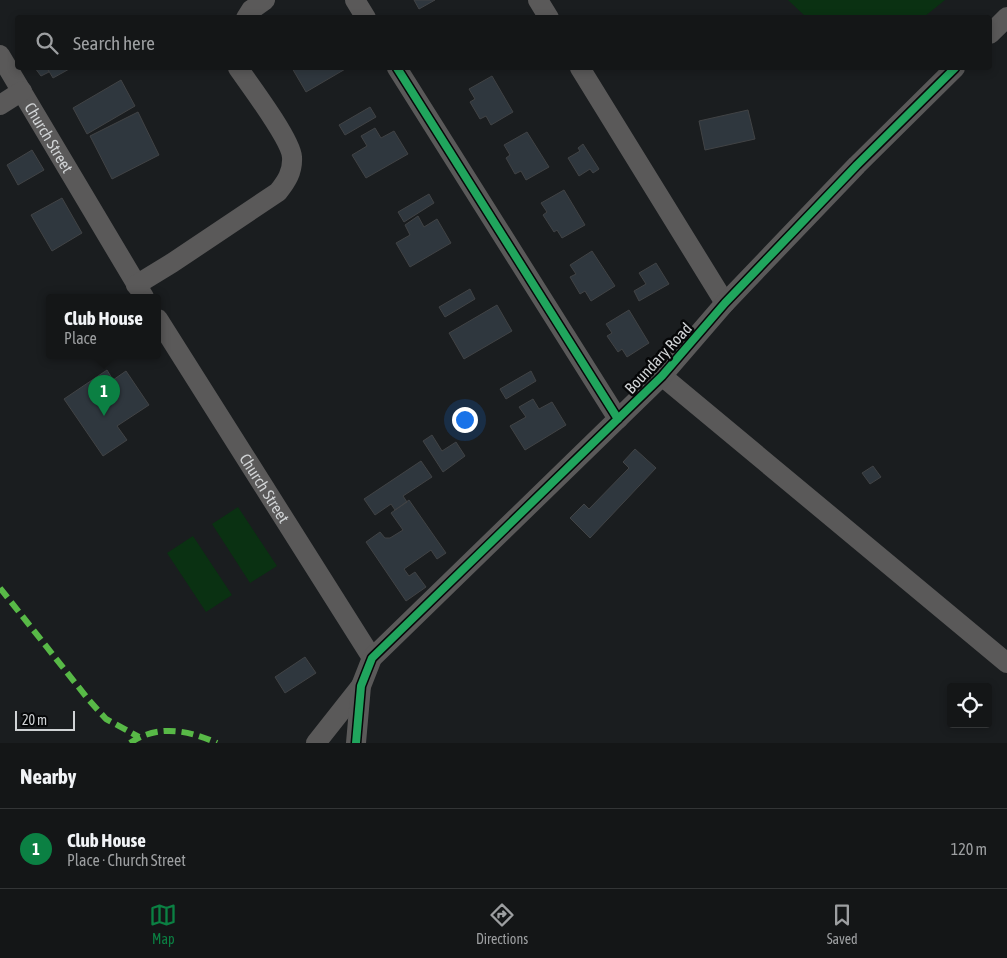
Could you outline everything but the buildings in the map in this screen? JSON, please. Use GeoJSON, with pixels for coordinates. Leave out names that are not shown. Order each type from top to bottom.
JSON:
{"type":"FeatureCollection","features":[{"type":"Feature","properties":{"kind":"street"},"geometry":{"type":"LineString","coordinates":[[248,15],[251,10],[265,0]]}},
{"type":"Feature","properties":{"kind":"street"},"geometry":{"type":"LineString","coordinates":[[355,0],[364,15]]}},
{"type":"Feature","properties":{"kind":"street"},"geometry":{"type":"LineString","coordinates":[[538,0],[547,15]]}},
{"type":"Feature","properties":{"kind":"street"},"geometry":{"type":"LineString","coordinates":[[992,32],[1007,17]]}},
{"type":"Feature","properties":{"kind":"street","name":"Church Street"},"geometry":{"type":"LineString","coordinates":[[0,55],[140,291]]}},
{"type":"Feature","properties":{"kind":"street"},"geometry":{"type":"LineString","coordinates":[[140,291],[172,263],[278,192],[289,177],[293,156],[282,134],[239,70]]}},
{"type":"Feature","properties":{"kind":"street"},"geometry":{"type":"LineString","coordinates":[[398,70],[618,419]]}},
{"type":"Feature","properties":{"kind":"street"},"geometry":{"type":"LineString","coordinates":[[581,70],[725,303]]}},
{"type":"Feature","properties":{"kind":"street","name":"Boundary Road"},"geometry":{"type":"LineString","coordinates":[[372,658],[662,376],[725,303],[953,70]]}},
{"type":"Feature","properties":{"kind":"street"},"geometry":{"type":"LineString","coordinates":[[0,105],[22,91]]}},
{"type":"Feature","properties":{"kind":"street","name":"Church Street"},"geometry":{"type":"LineString","coordinates":[[161,324],[372,658]]}},
{"type":"Feature","properties":{"kind":"street"},"geometry":{"type":"LineString","coordinates":[[662,376],[1007,663]]}},
{"type":"Feature","properties":{"kind":"street"},"geometry":{"type":"LineString","coordinates":[[356,743],[362,686],[372,658]]}},
{"type":"Feature","properties":{"kind":"street"},"geometry":{"type":"LineString","coordinates":[[316,743],[362,686]]}},
{"type":"Feature","properties":{"kind":"green space"},"geometry":{"type":"Polygon","coordinates":[[[788,0],[945,0],[926,15],[804,15],[788,0]]]}},
{"type":"Feature","properties":{"kind":"green space"},"geometry":{"type":"Polygon","coordinates":[[[238,507],[277,566],[250,583],[212,524],[238,507]]]}},
{"type":"Feature","properties":{"kind":"green space"},"geometry":{"type":"Polygon","coordinates":[[[193,536],[232,595],[206,612],[167,553],[193,536]]]}},
{"type":"Feature","properties":{"kind":"marked path"},"geometry":{"type":"LineString","coordinates":[[0,588],[106,719],[139,737]]}},
{"type":"Feature","properties":{"kind":"marked path"},"geometry":{"type":"LineString","coordinates":[[130,743],[151,733],[162,731],[184,732],[217,743]]}},
{"type":"Feature","properties":{"kind":"cycle path"},"geometry":{"type":"LineString","coordinates":[[398,70],[618,419]]}},
{"type":"Feature","properties":{"kind":"cycle path"},"geometry":{"type":"LineString","coordinates":[[356,743],[361,686],[372,658],[662,376],[725,303],[857,165],[953,70]]}},
{"type":"Feature","properties":{"kind":"place","name":"Club House"},"geometry":{"type":"Point","coordinates":[104,416]}}]}
